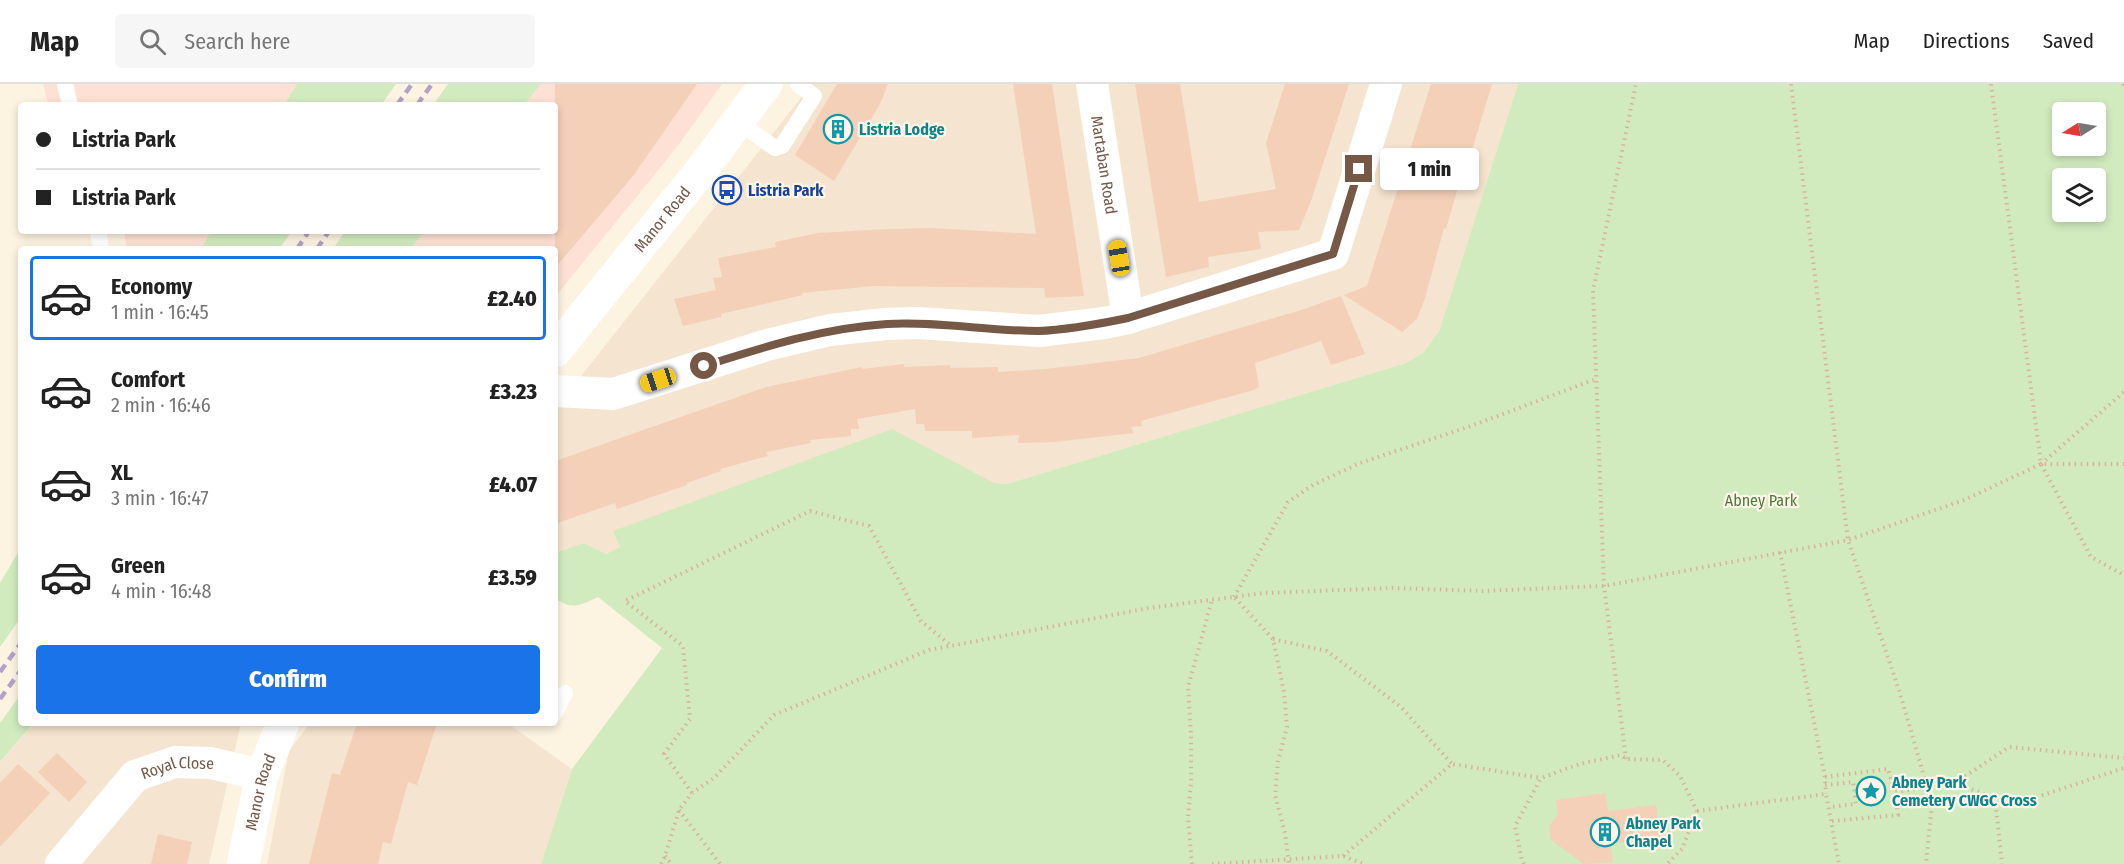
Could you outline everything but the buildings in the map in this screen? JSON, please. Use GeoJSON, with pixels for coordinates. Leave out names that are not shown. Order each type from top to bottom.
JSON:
{"type":"FeatureCollection","features":[{"type":"Feature","properties":{"kind":"main road","name":"Manor Road"},"geometry":{"type":"LineString","coordinates":[[558,347],[766,84]]}},
{"type":"Feature","properties":{"kind":"main road","name":"Manor Road"},"geometry":{"type":"LineString","coordinates":[[243,864],[262,775],[282,726]]}},
{"type":"Feature","properties":{"kind":"street","name":"Martaban Road"},"geometry":{"type":"LineString","coordinates":[[1092,84],[1128,318]]}},
{"type":"Feature","properties":{"kind":"street"},"geometry":{"type":"LineString","coordinates":[[558,391],[613,394],[767,345],[830,330],[918,323],[1039,331],[1104,323],[1128,318],[1333,254],[1386,84]]}},
{"type":"Feature","properties":{"kind":"street","name":"Royal Close"},"geometry":{"type":"LineString","coordinates":[[61,864],[135,776],[175,762],[211,763],[262,775]]}},
{"type":"Feature","properties":{"kind":"lane"},"geometry":{"type":"LineString","coordinates":[[65,84],[69,102]]}},
{"type":"Feature","properties":{"kind":"lane"},"geometry":{"type":"LineString","coordinates":[[738,122],[775,148],[782,146],[814,96],[798,84]]}},
{"type":"Feature","properties":{"kind":"lane"},"geometry":{"type":"LineString","coordinates":[[558,707],[565,693]]}},
{"type":"Feature","properties":{"kind":"path"},"geometry":{"type":"LineString","coordinates":[[1626,759],[1604,586],[1593,291],[1636,84]]}},
{"type":"Feature","properties":{"kind":"path"},"geometry":{"type":"LineString","coordinates":[[1791,84],[1848,540],[1900,693],[1932,804],[1926,864]]}},
{"type":"Feature","properties":{"kind":"path"},"geometry":{"type":"LineString","coordinates":[[1991,84],[2041,464],[2091,557],[2124,575]]}},
{"type":"Feature","properties":{"kind":"path"},"geometry":{"type":"LineString","coordinates":[[1234,598],[1288,502],[1313,485],[1360,463],[1471,426],[1596,379]]}},
{"type":"Feature","properties":{"kind":"path"},"geometry":{"type":"LineString","coordinates":[[661,864],[679,810],[692,793],[714,778],[774,715],[929,650],[1149,608],[1264,593],[1393,588],[1483,591],[1604,586],[1848,540],[1964,500],[2041,464],[2124,392]]}},
{"type":"Feature","properties":{"kind":"path"},"geometry":{"type":"LineString","coordinates":[[2041,464],[2124,464]]}},
{"type":"Feature","properties":{"kind":"path"},"geometry":{"type":"LineString","coordinates":[[692,793],[664,754],[690,719],[683,646],[625,601],[810,511],[869,526],[921,621],[950,645]]}},
{"type":"Feature","properties":{"kind":"path"},"geometry":{"type":"LineString","coordinates":[[1780,552],[1825,777],[1839,864]]}},
{"type":"Feature","properties":{"kind":"path"},"geometry":{"type":"LineString","coordinates":[[1234,598],[1273,639],[1284,692],[1287,727],[1278,761],[1275,795],[1285,832],[1289,864]]}},
{"type":"Feature","properties":{"kind":"path"},"geometry":{"type":"LineString","coordinates":[[1192,864],[1188,818],[1191,735],[1188,687],[1212,600]]}},
{"type":"Feature","properties":{"kind":"path"},"geometry":{"type":"LineString","coordinates":[[1273,639],[1327,651],[1401,707],[1452,764],[1540,778],[1580,764],[1621,755],[1626,759],[1663,760],[1680,776],[1697,811],[1682,849],[1667,864]]}},
{"type":"Feature","properties":{"kind":"path"},"geometry":{"type":"LineString","coordinates":[[1896,792],[1955,783],[2009,747],[2124,758]]}},
{"type":"Feature","properties":{"kind":"path"},"geometry":{"type":"LineString","coordinates":[[1343,856],[1452,764]]}},
{"type":"Feature","properties":{"kind":"path"},"geometry":{"type":"LineString","coordinates":[[1955,783],[1995,798],[2034,798],[2124,768]]}},
{"type":"Feature","properties":{"kind":"path"},"geometry":{"type":"LineString","coordinates":[[1825,777],[1888,769],[1896,792],[1898,815],[1832,821]]}},
{"type":"Feature","properties":{"kind":"path"},"geometry":{"type":"LineString","coordinates":[[1524,864],[1515,826],[1540,778]]}},
{"type":"Feature","properties":{"kind":"path"},"geometry":{"type":"LineString","coordinates":[[1825,785],[1852,782],[1856,804],[1830,807]]}},
{"type":"Feature","properties":{"kind":"path"},"geometry":{"type":"LineString","coordinates":[[1697,811],[1826,794]]}},
{"type":"Feature","properties":{"kind":"path"},"geometry":{"type":"LineString","coordinates":[[1995,798],[2002,864]]}},
{"type":"Feature","properties":{"kind":"path"},"geometry":{"type":"LineString","coordinates":[[679,810],[720,864]]}},
{"type":"Feature","properties":{"kind":"path"},"geometry":{"type":"LineString","coordinates":[[665,856],[670,864]]}},
{"type":"Feature","properties":{"kind":"path"},"geometry":{"type":"LineString","coordinates":[[1212,864],[1343,856],[1364,864]]}},
{"type":"Feature","properties":{"kind":"shaded area"},"geometry":{"type":"Polygon","coordinates":[[[43,84],[297,84],[286,102],[47,102],[43,84]]]}},
{"type":"Feature","properties":{"kind":"shaded area"},"geometry":{"type":"Polygon","coordinates":[[[541,84],[722,84],[677,147],[558,293],[558,246],[412,246],[422,234],[558,234],[558,102],[526,102],[541,84]]]}},
{"type":"Feature","properties":{"kind":"shaded area"},"geometry":{"type":"Polygon","coordinates":[[[812,84],[1518,84],[1439,333],[1423,353],[1406,363],[1007,484],[994,483],[614,531],[620,547],[606,554],[584,543],[558,553],[558,405],[812,84]]]}},
{"type":"Feature","properties":{"kind":"shaded area"},"geometry":{"type":"Polygon","coordinates":[[[124,234],[209,234],[203,246],[126,246],[124,234]]]}},
{"type":"Feature","properties":{"kind":"shaded area"},"geometry":{"type":"Polygon","coordinates":[[[31,726],[240,726],[209,864],[0,864],[0,763],[31,726]]]}},
{"type":"Feature","properties":{"kind":"shaded area"},"geometry":{"type":"Polygon","coordinates":[[[308,726],[511,726],[572,769],[541,864],[267,864],[289,751],[308,726]]]}},
{"type":"Feature","properties":{"kind":"green space"},"geometry":{"type":"Polygon","coordinates":[[[297,84],[396,84],[383,102],[286,102],[297,84]]]}},
{"type":"Feature","properties":{"kind":"green space"},"geometry":{"type":"Polygon","coordinates":[[[448,84],[541,84],[526,102],[435,102],[448,84]]]}},
{"type":"Feature","properties":{"kind":"green space","name":"Abney Park"},"geometry":{"type":"Polygon","coordinates":[[[1518,84],[2124,84],[2124,864],[541,864],[572,769],[662,648],[598,597],[572,606],[558,600],[558,553],[560,551],[584,543],[606,554],[620,547],[613,531],[892,429],[994,483],[1007,484],[1406,363],[1423,353],[1439,332],[1518,84]]]}},
{"type":"Feature","properties":{"kind":"green space"},"geometry":{"type":"Polygon","coordinates":[[[209,234],[290,234],[281,246],[203,246],[209,234]]]}},
{"type":"Feature","properties":{"kind":"green space"},"geometry":{"type":"Polygon","coordinates":[[[343,234],[422,234],[412,246],[335,246],[343,234]]]}},
{"type":"Feature","properties":{"kind":"green space"},"geometry":{"type":"Polygon","coordinates":[[[18,553],[18,621],[0,647],[0,583],[18,553]]]}},
{"type":"Feature","properties":{"kind":"green space"},"geometry":{"type":"Polygon","coordinates":[[[18,698],[18,726],[30,726],[0,762],[0,723],[18,698]]]}},
{"type":"Feature","properties":{"kind":"railway"},"geometry":{"type":"LineString","coordinates":[[399,102],[412,84]]}},
{"type":"Feature","properties":{"kind":"railway"},"geometry":{"type":"LineString","coordinates":[[419,102],[432,84]]}},
{"type":"Feature","properties":{"kind":"railway"},"geometry":{"type":"LineString","coordinates":[[299,246],[307,234]]}},
{"type":"Feature","properties":{"kind":"railway"},"geometry":{"type":"LineString","coordinates":[[319,246],[327,234]]}},
{"type":"Feature","properties":{"kind":"railway"},"geometry":{"type":"LineString","coordinates":[[0,672],[18,647]]}},
{"type":"Feature","properties":{"kind":"railway"},"geometry":{"type":"LineString","coordinates":[[0,699],[18,674]]}},
{"type":"Feature","properties":{"kind":"place","name":"Listria Lodge"},"geometry":{"type":"Point","coordinates":[838,129]}},
{"type":"Feature","properties":{"kind":"place","name":"Listria Park"},"geometry":{"type":"Point","coordinates":[727,190]}},
{"type":"Feature","properties":{"kind":"place","name":"Abney Park Cemetery CWGC Cross"},"geometry":{"type":"Point","coordinates":[1871,791]}},
{"type":"Feature","properties":{"kind":"place","name":"Abney Park Chapel"},"geometry":{"type":"Point","coordinates":[1605,832]}},
{"type":"Feature","properties":{"kind":"route"},"geometry":{"type":"LineString","coordinates":[[704,366],[767,345],[830,330],[918,323],[1039,331],[1128,318],[1333,254],[1359,169]]}}]}
